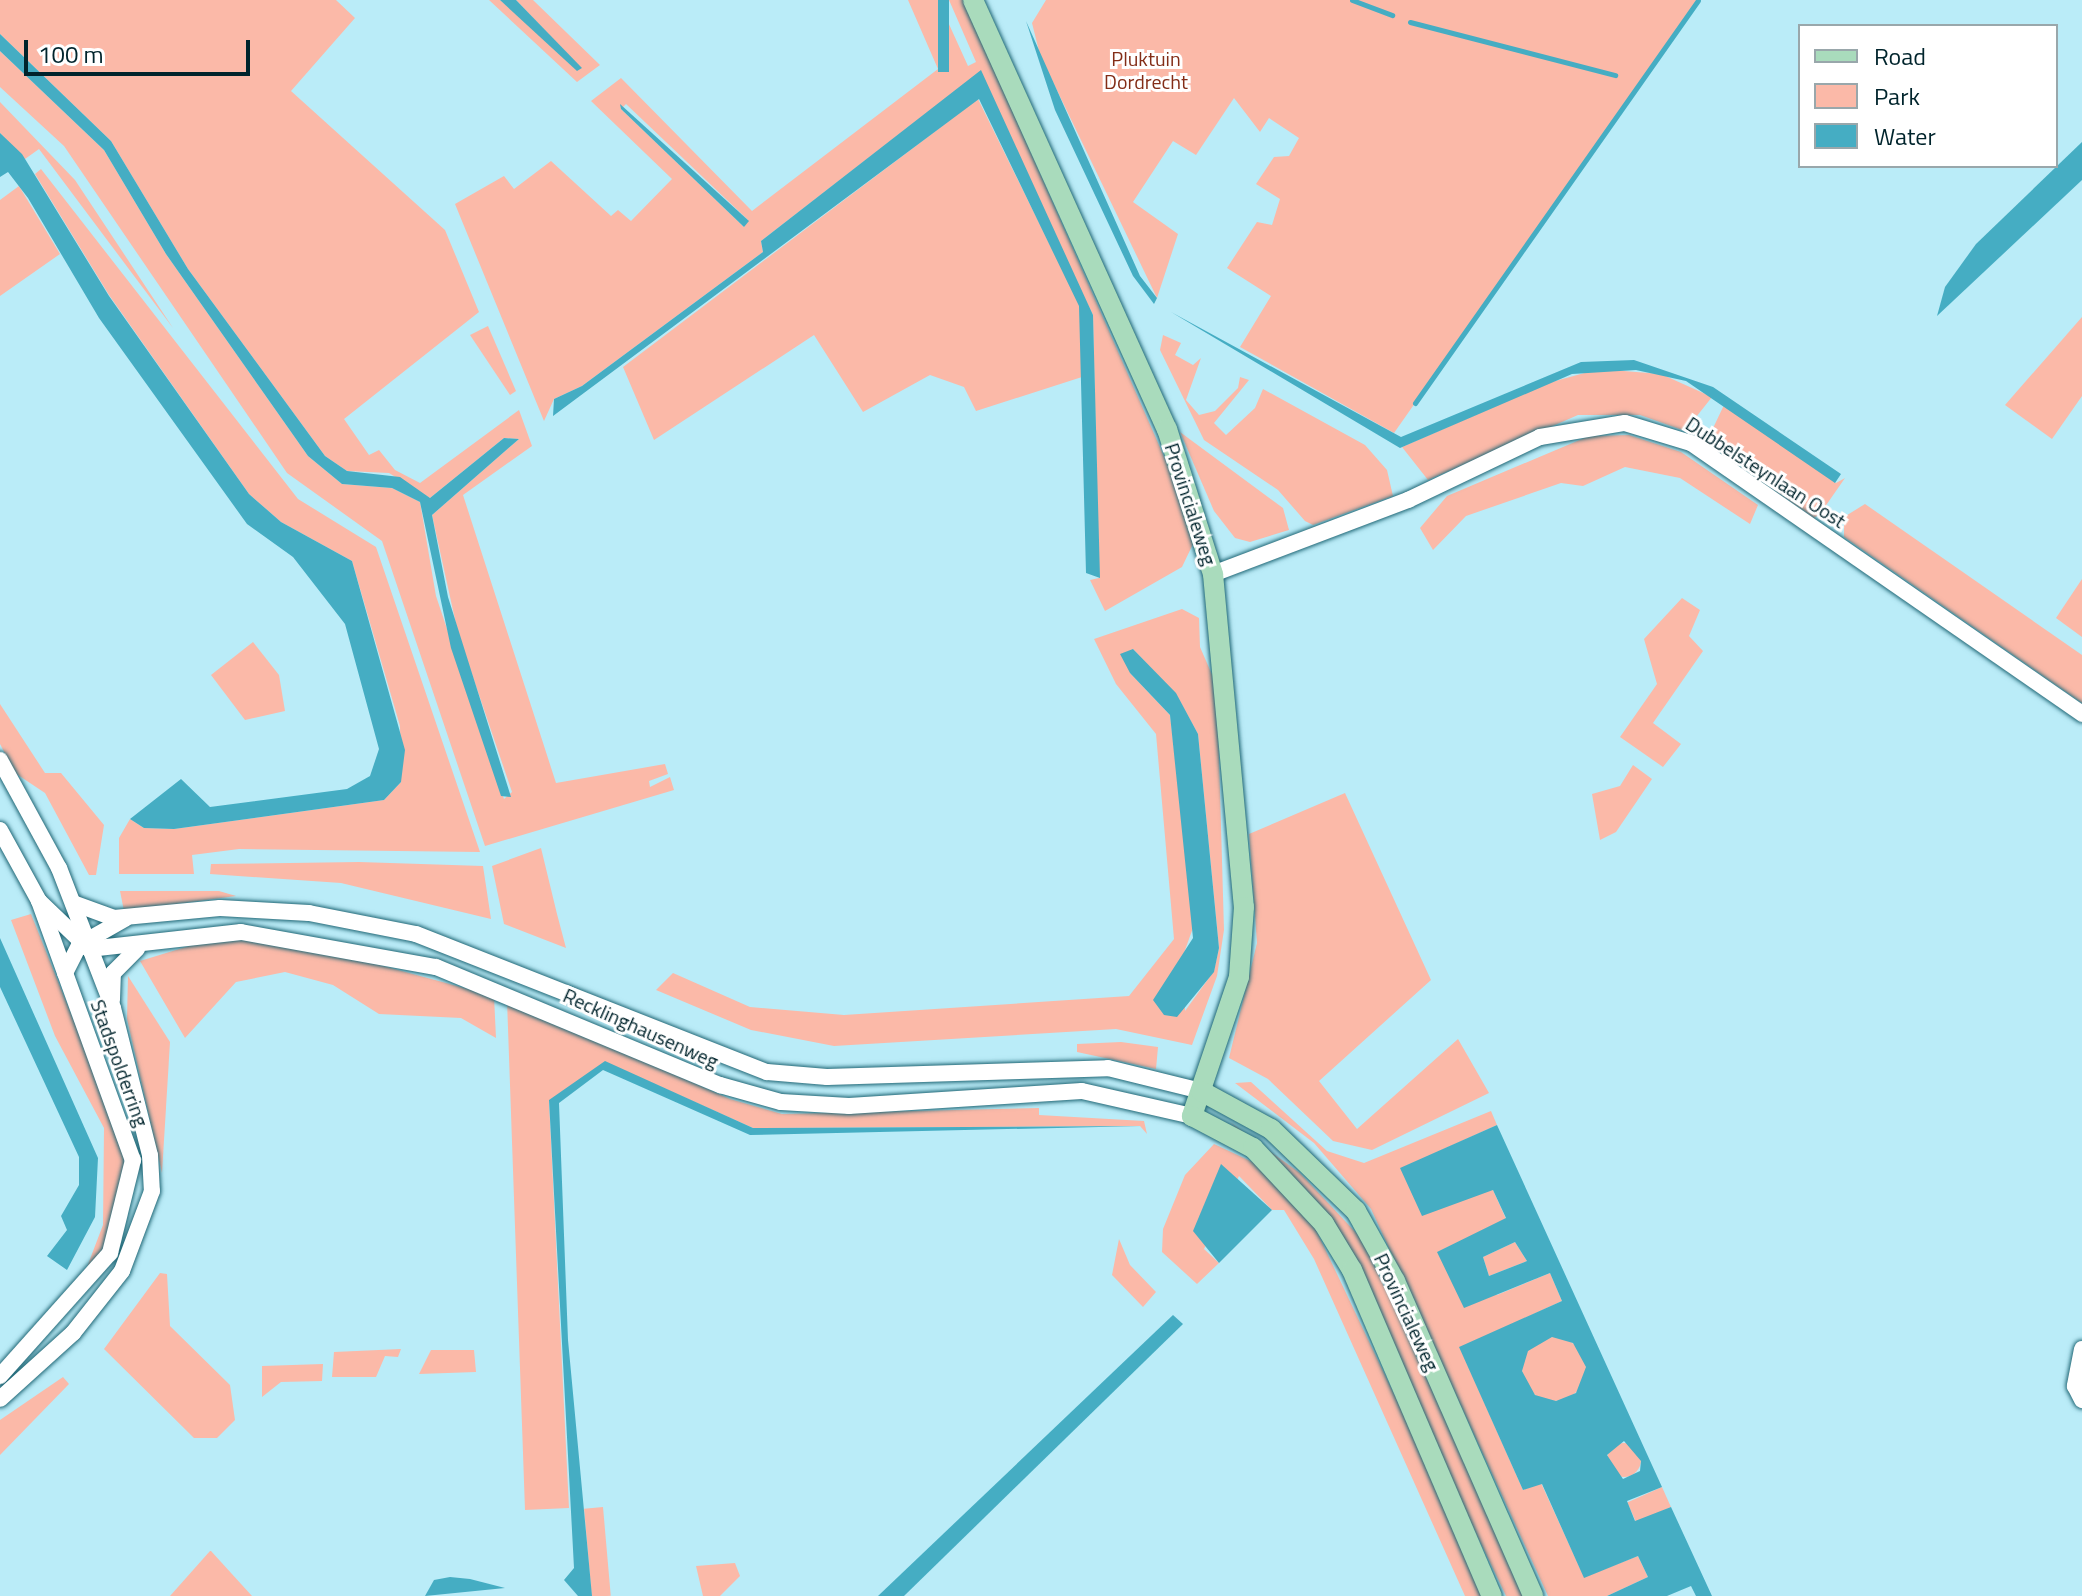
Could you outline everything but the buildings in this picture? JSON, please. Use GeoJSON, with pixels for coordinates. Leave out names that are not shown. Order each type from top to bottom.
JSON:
{"type":"FeatureCollection","features":[{"type":"Feature","properties":{"kind":"main road","name":"Provincialeweg"},"geometry":{"type":"LineString","coordinates":[[973,0],[1167,429],[1213,574],[1244,907],[1239,977],[1192,1116],[1253,1148],[1324,1224],[1352,1270],[1492,1596]]}},
{"type":"Feature","properties":{"kind":"main road","name":"Provincialeweg"},"geometry":{"type":"LineString","coordinates":[[1201,1091],[1271,1129],[1356,1211],[1395,1281],[1533,1596]]}},
{"type":"Feature","properties":{"kind":"street","name":"Dubbelsteynlaan Oost"},"geometry":{"type":"LineString","coordinates":[[1213,574],[1408,500],[1540,437],[1625,423],[1691,443],[2082,714]]}},
{"type":"Feature","properties":{"kind":"street","name":"Stadspolderring"},"geometry":{"type":"LineString","coordinates":[[0,760],[73,903],[85,944],[113,1008],[150,1155],[142,1232],[90,1315],[0,1399]]}},
{"type":"Feature","properties":{"kind":"street","name":"Stadspolderring"},"geometry":{"type":"LineString","coordinates":[[0,830],[39,901],[133,1160],[126,1210],[110,1253],[0,1376]]}},
{"type":"Feature","properties":{"kind":"street"},"geometry":{"type":"LineString","coordinates":[[39,901],[85,944],[65,973]]}},
{"type":"Feature","properties":{"kind":"street","name":"Recklinghausenweg"},"geometry":{"type":"LineString","coordinates":[[73,903],[130,917],[220,908],[309,913],[416,934],[528,972],[767,1072],[827,1077],[1108,1068],[1201,1091]]}},
{"type":"Feature","properties":{"kind":"street","name":"Recklinghausenweg"},"geometry":{"type":"LineString","coordinates":[[85,944],[130,917]]}},
{"type":"Feature","properties":{"kind":"street","name":"Recklinghausenweg"},"geometry":{"type":"LineString","coordinates":[[85,944],[141,946],[241,932],[436,967],[720,1085],[781,1102],[849,1106],[1082,1091],[1192,1116]]}},
{"type":"Feature","properties":{"kind":"street","name":"Stadspolderring"},"geometry":{"type":"LineString","coordinates":[[113,1008],[113,973],[141,946]]}},
{"type":"Feature","properties":{"kind":"street"},"geometry":{"type":"LineString","coordinates":[[2082,1349],[2075,1386],[2082,1400]]}},
{"type":"Feature","properties":{"kind":"green space"},"geometry":{"type":"Polygon","coordinates":[[[0,0],[336,0],[355,18],[291,91],[445,230],[479,312],[344,419],[369,455],[379,450],[395,470],[420,483],[519,410],[532,446],[463,495],[556,783],[665,764],[668,774],[649,781],[650,787],[670,777],[674,790],[485,846],[382,541],[287,473],[64,146],[0,87],[0,51],[104,150],[166,254],[308,456],[342,484],[392,488],[420,502],[436,596],[504,799],[512,792],[458,633],[432,515],[519,439],[504,438],[430,498],[389,473],[347,471],[325,456],[188,269],[111,141],[0,34],[0,0]]]}},
{"type":"Feature","properties":{"kind":"green space"},"geometry":{"type":"Polygon","coordinates":[[[489,0],[500,0],[582,69],[516,0],[533,0],[600,65],[577,82],[489,0]]]}},
{"type":"Feature","properties":{"kind":"green space"},"geometry":{"type":"Polygon","coordinates":[[[908,0],[938,0],[968,66],[976,62],[949,0],[964,0],[1184,502],[1193,544],[1182,567],[1105,611],[1090,580],[1099,578],[1093,315],[973,77],[761,241],[763,252],[582,386],[554,399],[544,421],[455,204],[504,176],[514,189],[551,161],[611,216],[618,210],[631,221],[672,179],[591,101],[621,78],[752,211],[938,69],[908,0]],[[626,104],[621,109],[744,227],[748,220],[626,104]]]}},
{"type":"Feature","properties":{"kind":"green space","name":"Pluktuin Dordrecht"},"geometry":{"type":"Polygon","coordinates":[[[1046,0],[1698,0],[1394,433],[1240,347],[1271,296],[1227,268],[1257,222],[1272,225],[1280,199],[1256,184],[1274,157],[1289,156],[1299,138],[1269,118],[1260,132],[1234,98],[1196,155],[1173,141],[1133,202],[1178,234],[1157,298],[1040,55],[1032,23],[1046,0]]]}},
{"type":"Feature","properties":{"kind":"green space"},"geometry":{"type":"Polygon","coordinates":[[[978,99],[1080,306],[1082,377],[976,411],[964,387],[930,375],[863,412],[814,335],[654,440],[623,367],[978,99]]]}},
{"type":"Feature","properties":{"kind":"green space"},"geometry":{"type":"Polygon","coordinates":[[[0,102],[75,180],[173,328],[39,149],[25,159],[0,133],[0,102]]]}},
{"type":"Feature","properties":{"kind":"green space"},"geometry":{"type":"Polygon","coordinates":[[[41,169],[298,499],[376,547],[480,852],[239,849],[192,855],[194,874],[119,874],[119,838],[130,819],[144,828],[174,829],[384,800],[401,782],[400,726],[352,561],[281,522],[249,494],[109,295],[35,174],[41,169]]]}},
{"type":"Feature","properties":{"kind":"green space"},"geometry":{"type":"Polygon","coordinates":[[[19,186],[60,254],[0,296],[0,200],[19,186]]]}},
{"type":"Feature","properties":{"kind":"green space"},"geometry":{"type":"Polygon","coordinates":[[[2082,317],[2082,396],[2052,439],[2005,405],[2082,317]]]}},
{"type":"Feature","properties":{"kind":"green space"},"geometry":{"type":"Polygon","coordinates":[[[488,326],[516,391],[510,395],[470,335],[488,326]]]}},
{"type":"Feature","properties":{"kind":"green space"},"geometry":{"type":"Polygon","coordinates":[[[1163,335],[1181,343],[1175,355],[1193,365],[1201,358],[1186,400],[1199,415],[1215,411],[1238,388],[1240,377],[1249,380],[1214,423],[1226,435],[1255,408],[1263,389],[1365,445],[1387,470],[1393,496],[1313,525],[1305,521],[1278,490],[1204,440],[1160,350],[1163,335]]]}},
{"type":"Feature","properties":{"kind":"green space"},"geometry":{"type":"Polygon","coordinates":[[[1599,369],[1661,374],[1712,397],[1685,431],[1640,415],[1578,415],[1428,480],[1402,447],[1548,383],[1599,369]]]}},
{"type":"Feature","properties":{"kind":"green space"},"geometry":{"type":"Polygon","coordinates":[[[1724,405],[1836,483],[1845,478],[1820,514],[1814,518],[1757,478],[1757,471],[1706,443],[1724,405]]]}},
{"type":"Feature","properties":{"kind":"green space"},"geometry":{"type":"Polygon","coordinates":[[[1180,432],[1283,508],[1289,530],[1250,542],[1235,538],[1214,511],[1180,432]]]}},
{"type":"Feature","properties":{"kind":"green space"},"geometry":{"type":"Polygon","coordinates":[[[1629,435],[1681,452],[1758,505],[1750,524],[1680,478],[1625,467],[1583,486],[1561,483],[1466,516],[1433,550],[1420,528],[1447,496],[1589,436],[1629,435]]]}},
{"type":"Feature","properties":{"kind":"green space"},"geometry":{"type":"Polygon","coordinates":[[[1865,504],[2082,655],[2082,703],[1844,537],[1844,517],[1865,504]]]}},
{"type":"Feature","properties":{"kind":"green space"},"geometry":{"type":"Polygon","coordinates":[[[2082,579],[2082,637],[2056,618],[2082,579]]]}},
{"type":"Feature","properties":{"kind":"green space"},"geometry":{"type":"Polygon","coordinates":[[[1682,598],[1700,610],[1689,636],[1703,651],[1653,723],[1681,744],[1663,767],[1620,737],[1657,684],[1644,639],[1682,598]]]}},
{"type":"Feature","properties":{"kind":"green space"},"geometry":{"type":"Polygon","coordinates":[[[1182,609],[1199,618],[1200,647],[1217,686],[1224,930],[1217,976],[1192,1045],[1116,1029],[834,1046],[751,1030],[656,990],[673,973],[750,1007],[844,1015],[1129,996],[1174,939],[1156,734],[1116,684],[1094,639],[1182,609]],[[1133,649],[1130,673],[1170,715],[1194,925],[1184,953],[1185,1011],[1214,971],[1219,948],[1198,734],[1176,694],[1133,649]]]}},
{"type":"Feature","properties":{"kind":"green space"},"geometry":{"type":"Polygon","coordinates":[[[253,642],[279,675],[285,711],[245,720],[211,675],[253,642]]]}},
{"type":"Feature","properties":{"kind":"green space"},"geometry":{"type":"Polygon","coordinates":[[[0,704],[45,773],[61,773],[104,825],[96,875],[89,875],[45,793],[15,773],[0,744],[0,704]]]}},
{"type":"Feature","properties":{"kind":"green space"},"geometry":{"type":"Polygon","coordinates":[[[1633,765],[1652,779],[1616,832],[1600,840],[1592,794],[1620,786],[1633,765]]]}},
{"type":"Feature","properties":{"kind":"green space"},"geometry":{"type":"Polygon","coordinates":[[[1345,793],[1431,980],[1319,1081],[1357,1129],[1458,1039],[1489,1093],[1372,1150],[1333,1141],[1268,1079],[1229,1058],[1257,943],[1249,834],[1345,793]]]}},
{"type":"Feature","properties":{"kind":"green space"},"geometry":{"type":"Polygon","coordinates":[[[541,848],[566,948],[504,924],[492,866],[541,848]]]}},
{"type":"Feature","properties":{"kind":"green space"},"geometry":{"type":"Polygon","coordinates":[[[359,862],[483,866],[491,919],[341,883],[210,874],[211,864],[359,862]]]}},
{"type":"Feature","properties":{"kind":"green space"},"geometry":{"type":"Polygon","coordinates":[[[120,891],[219,891],[236,896],[124,911],[120,891]]]}},
{"type":"Feature","properties":{"kind":"green space"},"geometry":{"type":"Polygon","coordinates":[[[31,914],[124,1146],[124,1184],[108,1245],[87,1267],[103,1225],[104,1128],[55,1036],[11,920],[31,914]]]}},
{"type":"Feature","properties":{"kind":"green space"},"geometry":{"type":"Polygon","coordinates":[[[215,938],[295,942],[494,996],[496,1038],[461,1018],[379,1014],[333,985],[285,972],[236,982],[185,1038],[140,961],[215,938]]]}},
{"type":"Feature","properties":{"kind":"green space"},"geometry":{"type":"Polygon","coordinates":[[[128,976],[170,1042],[162,1173],[127,1019],[128,976]]]}},
{"type":"Feature","properties":{"kind":"green space"},"geometry":{"type":"Polygon","coordinates":[[[507,1000],[730,1099],[782,1114],[1039,1108],[1039,1115],[1144,1121],[1147,1134],[1140,1126],[753,1128],[605,1062],[549,1101],[569,1508],[525,1510],[507,1000]]]}},
{"type":"Feature","properties":{"kind":"green space"},"geometry":{"type":"Polygon","coordinates":[[[1121,1042],[1158,1047],[1156,1069],[1077,1052],[1077,1044],[1121,1042]]]}},
{"type":"Feature","properties":{"kind":"green space"},"geometry":{"type":"Polygon","coordinates":[[[1251,1082],[1327,1151],[1364,1163],[1491,1111],[1497,1125],[1400,1169],[1493,1190],[1506,1219],[1438,1252],[1497,1295],[1550,1273],[1562,1301],[1460,1348],[1523,1490],[1541,1483],[1584,1577],[1638,1556],[1648,1577],[1607,1596],[1548,1596],[1371,1209],[1314,1143],[1235,1083],[1251,1082]]]}},
{"type":"Feature","properties":{"kind":"green space"},"geometry":{"type":"Polygon","coordinates":[[[1230,1122],[1300,1173],[1362,1239],[1528,1596],[1506,1596],[1320,1207],[1230,1122]]]}},
{"type":"Feature","properties":{"kind":"green space"},"geometry":{"type":"Polygon","coordinates":[[[1214,1144],[1257,1164],[1308,1213],[1490,1596],[1465,1596],[1314,1259],[1284,1210],[1272,1210],[1239,1176],[1204,1249],[1219,1263],[1197,1284],[1162,1252],[1163,1229],[1185,1175],[1214,1144]]]}},
{"type":"Feature","properties":{"kind":"green space"},"geometry":{"type":"Polygon","coordinates":[[[1119,1239],[1130,1265],[1156,1292],[1143,1307],[1112,1275],[1119,1239]]]}},
{"type":"Feature","properties":{"kind":"green space"},"geometry":{"type":"Polygon","coordinates":[[[1515,1242],[1527,1261],[1489,1276],[1483,1257],[1515,1242]]]}},
{"type":"Feature","properties":{"kind":"green space"},"geometry":{"type":"Polygon","coordinates":[[[160,1273],[167,1274],[170,1326],[230,1385],[235,1420],[217,1438],[194,1438],[104,1349],[160,1273]]]}},
{"type":"Feature","properties":{"kind":"green space"},"geometry":{"type":"Polygon","coordinates":[[[1554,1337],[1566,1339],[1577,1346],[1584,1357],[1584,1381],[1577,1392],[1566,1399],[1554,1401],[1542,1399],[1531,1392],[1524,1381],[1522,1369],[1524,1357],[1531,1346],[1542,1339],[1554,1337]]]}},
{"type":"Feature","properties":{"kind":"green space"},"geometry":{"type":"Polygon","coordinates":[[[401,1349],[398,1357],[385,1356],[376,1377],[332,1377],[334,1352],[401,1349]]]}},
{"type":"Feature","properties":{"kind":"green space"},"geometry":{"type":"Polygon","coordinates":[[[431,1350],[474,1350],[476,1372],[419,1374],[431,1350]]]}},
{"type":"Feature","properties":{"kind":"green space"},"geometry":{"type":"Polygon","coordinates":[[[323,1364],[322,1381],[281,1382],[262,1397],[262,1366],[323,1364]]]}},
{"type":"Feature","properties":{"kind":"green space"},"geometry":{"type":"Polygon","coordinates":[[[63,1377],[69,1384],[0,1455],[0,1420],[63,1377]]]}},
{"type":"Feature","properties":{"kind":"green space"},"geometry":{"type":"Polygon","coordinates":[[[1624,1443],[1636,1448],[1641,1460],[1636,1472],[1624,1477],[1612,1472],[1607,1460],[1612,1448],[1624,1443]]]}},
{"type":"Feature","properties":{"kind":"green space"},"geometry":{"type":"Polygon","coordinates":[[[1662,1487],[1671,1507],[1636,1523],[1627,1502],[1662,1487]]]}},
{"type":"Feature","properties":{"kind":"green space"},"geometry":{"type":"Polygon","coordinates":[[[603,1507],[611,1596],[592,1596],[584,1509],[603,1507]]]}},
{"type":"Feature","properties":{"kind":"green space"},"geometry":{"type":"Polygon","coordinates":[[[211,1551],[252,1596],[170,1596],[211,1551]]]}},
{"type":"Feature","properties":{"kind":"green space"},"geometry":{"type":"Polygon","coordinates":[[[735,1563],[740,1576],[720,1596],[703,1596],[696,1566],[735,1563]]]}},
{"type":"Feature","properties":{"kind":"water"},"geometry":{"type":"Polygon","coordinates":[[[500,0],[516,0],[582,68],[577,71],[500,0]]]}},
{"type":"Feature","properties":{"kind":"water"},"geometry":{"type":"Polygon","coordinates":[[[938,0],[949,0],[949,72],[938,72],[938,0]]]}},
{"type":"Feature","properties":{"kind":"water"},"geometry":{"type":"Polygon","coordinates":[[[1026,21],[1140,276],[1157,298],[1154,304],[1133,276],[1055,110],[1026,21]]]}},
{"type":"Feature","properties":{"kind":"water"},"geometry":{"type":"Polygon","coordinates":[[[0,34],[111,141],[188,269],[325,456],[347,471],[400,477],[430,498],[504,438],[519,439],[432,515],[448,597],[511,797],[501,796],[451,648],[420,502],[392,488],[342,484],[308,456],[166,254],[104,150],[0,51],[0,34]]]}},
{"type":"Feature","properties":{"kind":"water"},"geometry":{"type":"Polygon","coordinates":[[[981,70],[1093,315],[1100,578],[1086,573],[1079,306],[979,99],[553,416],[554,399],[582,386],[763,252],[761,241],[981,70]]]}},
{"type":"Feature","properties":{"kind":"water"},"geometry":{"type":"Polygon","coordinates":[[[620,104],[749,221],[744,227],[621,109],[620,104]]]}},
{"type":"Feature","properties":{"kind":"water"},"geometry":{"type":"Polygon","coordinates":[[[0,133],[22,154],[109,296],[249,494],[281,522],[352,561],[405,750],[401,782],[384,800],[174,829],[144,828],[130,819],[181,779],[210,807],[347,789],[370,776],[379,749],[345,624],[293,557],[247,524],[99,318],[28,198],[8,172],[0,177],[0,133]]]}},
{"type":"Feature","properties":{"kind":"water"},"geometry":{"type":"Polygon","coordinates":[[[2082,142],[2082,180],[1937,316],[1945,287],[1976,244],[2082,142]]]}},
{"type":"Feature","properties":{"kind":"water"},"geometry":{"type":"Polygon","coordinates":[[[1171,312],[1401,437],[1581,362],[1634,360],[1713,387],[1841,474],[1835,483],[1686,381],[1636,370],[1572,374],[1400,448],[1171,312]]]}},
{"type":"Feature","properties":{"kind":"water"},"geometry":{"type":"Polygon","coordinates":[[[1133,649],[1176,693],[1198,734],[1219,948],[1214,972],[1177,1017],[1164,1015],[1153,1000],[1193,938],[1170,715],[1130,673],[1120,654],[1133,649]]]}},
{"type":"Feature","properties":{"kind":"water"},"geometry":{"type":"Polygon","coordinates":[[[0,938],[98,1158],[95,1217],[67,1270],[47,1256],[67,1230],[61,1216],[79,1185],[79,1157],[0,987],[0,938]]]}},
{"type":"Feature","properties":{"kind":"water"},"geometry":{"type":"Polygon","coordinates":[[[605,1061],[753,1128],[1141,1126],[750,1135],[603,1070],[559,1103],[568,1340],[592,1596],[578,1596],[564,1580],[574,1568],[549,1100],[605,1061]]]}},
{"type":"Feature","properties":{"kind":"water"},"geometry":{"type":"Polygon","coordinates":[[[1497,1125],[1662,1487],[1627,1501],[1635,1521],[1671,1507],[1712,1596],[1696,1596],[1691,1586],[1667,1596],[1607,1596],[1648,1577],[1638,1556],[1584,1578],[1542,1484],[1523,1490],[1459,1347],[1562,1301],[1550,1273],[1464,1308],[1437,1252],[1506,1218],[1493,1190],[1422,1216],[1400,1168],[1497,1125]],[[1515,1242],[1483,1257],[1489,1276],[1527,1261],[1515,1242]],[[1552,1337],[1528,1351],[1522,1371],[1535,1395],[1556,1401],[1576,1393],[1586,1367],[1573,1343],[1552,1337]],[[1624,1441],[1607,1455],[1623,1479],[1640,1471],[1641,1461],[1624,1441]]]}},
{"type":"Feature","properties":{"kind":"water"},"geometry":{"type":"Polygon","coordinates":[[[1221,1164],[1272,1210],[1219,1263],[1193,1231],[1221,1164]]]}},
{"type":"Feature","properties":{"kind":"water"},"geometry":{"type":"Polygon","coordinates":[[[1173,1315],[1183,1324],[904,1596],[878,1596],[1173,1315]]]}},
{"type":"Feature","properties":{"kind":"water"},"geometry":{"type":"Polygon","coordinates":[[[450,1577],[505,1588],[425,1596],[434,1580],[450,1577]]]}},
{"type":"Feature","properties":{"kind":"waterway"},"geometry":{"type":"LineString","coordinates":[[1352,0],[1392,15]]}},
{"type":"Feature","properties":{"kind":"waterway"},"geometry":{"type":"LineString","coordinates":[[1415,403],[1698,0]]}},
{"type":"Feature","properties":{"kind":"waterway"},"geometry":{"type":"LineString","coordinates":[[1410,22],[1615,75]]}}]}
